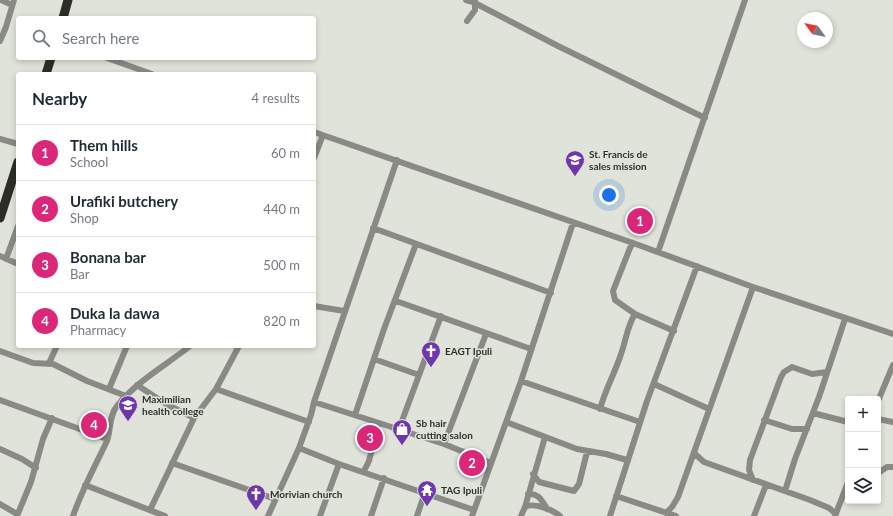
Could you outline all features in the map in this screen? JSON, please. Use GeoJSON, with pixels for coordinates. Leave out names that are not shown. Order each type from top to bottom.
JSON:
{"type":"FeatureCollection","features":[{"type":"Feature","properties":{"kind":"highway"},"geometry":{"type":"LineString","coordinates":[[64,16],[68,0]]}},
{"type":"Feature","properties":{"kind":"highway"},"geometry":{"type":"LineString","coordinates":[[47,72],[50,60]]}},
{"type":"Feature","properties":{"kind":"highway"},"geometry":{"type":"LineString","coordinates":[[0,218],[16,168]]}},
{"type":"Feature","properties":{"kind":"street"},"geometry":{"type":"LineString","coordinates":[[0,41],[6,27],[13,2],[1,0]]}},
{"type":"Feature","properties":{"kind":"street"},"geometry":{"type":"LineString","coordinates":[[466,0],[476,2],[558,46],[705,118]]}},
{"type":"Feature","properties":{"kind":"street"},"geometry":{"type":"LineString","coordinates":[[658,252],[745,0]]}},
{"type":"Feature","properties":{"kind":"street"},"geometry":{"type":"LineString","coordinates":[[467,21],[475,10],[476,2]]}},
{"type":"Feature","properties":{"kind":"street"},"geometry":{"type":"LineString","coordinates":[[113,60],[146,72]]}},
{"type":"Feature","properties":{"kind":"street"},"geometry":{"type":"LineString","coordinates":[[316,133],[633,243],[753,287],[893,334]]}},
{"type":"Feature","properties":{"kind":"street"},"geometry":{"type":"LineString","coordinates":[[316,153],[323,135]]}},
{"type":"Feature","properties":{"kind":"street"},"geometry":{"type":"LineString","coordinates":[[0,139],[16,143]]}},
{"type":"Feature","properties":{"kind":"street"},"geometry":{"type":"LineString","coordinates":[[268,516],[299,448],[309,422],[314,402],[344,311],[397,160]]}},
{"type":"Feature","properties":{"kind":"street"},"geometry":{"type":"LineString","coordinates":[[299,448],[339,464],[425,492],[473,513],[521,381],[573,223]]}},
{"type":"Feature","properties":{"kind":"street"},"geometry":{"type":"LineString","coordinates":[[373,228],[551,293]]}},
{"type":"Feature","properties":{"kind":"street"},"geometry":{"type":"LineString","coordinates":[[16,230],[3,258],[16,263]]}},
{"type":"Feature","properties":{"kind":"street"},"geometry":{"type":"LineString","coordinates":[[633,243],[613,291],[617,302],[635,314],[674,331]]}},
{"type":"Feature","properties":{"kind":"street"},"geometry":{"type":"LineString","coordinates":[[355,415],[416,244]]}},
{"type":"Feature","properties":{"kind":"street"},"geometry":{"type":"LineString","coordinates":[[610,516],[640,422],[697,266]]}},
{"type":"Feature","properties":{"kind":"street"},"geometry":{"type":"LineString","coordinates":[[666,513],[675,503],[753,287]]}},
{"type":"Feature","properties":{"kind":"street"},"geometry":{"type":"LineString","coordinates":[[396,301],[531,349]]}},
{"type":"Feature","properties":{"kind":"street"},"geometry":{"type":"LineString","coordinates":[[316,306],[344,311]]}},
{"type":"Feature","properties":{"kind":"street"},"geometry":{"type":"LineString","coordinates":[[600,409],[605,391],[621,356],[630,321],[635,314]]}},
{"type":"Feature","properties":{"kind":"street"},"geometry":{"type":"LineString","coordinates":[[399,429],[441,316]]}},
{"type":"Feature","properties":{"kind":"street"},"geometry":{"type":"LineString","coordinates":[[785,492],[795,458],[813,414],[845,319]]}},
{"type":"Feature","properties":{"kind":"street"},"geometry":{"type":"LineString","coordinates":[[444,444],[486,334]]}},
{"type":"Feature","properties":{"kind":"street"},"geometry":{"type":"LineString","coordinates":[[49,363],[56,348]]}},
{"type":"Feature","properties":{"kind":"street"},"geometry":{"type":"LineString","coordinates":[[110,389],[124,348]]}},
{"type":"Feature","properties":{"kind":"street"},"geometry":{"type":"LineString","coordinates":[[73,516],[85,485],[107,439],[113,411],[137,385],[187,348]]}},
{"type":"Feature","properties":{"kind":"street"},"geometry":{"type":"LineString","coordinates":[[150,510],[194,418],[216,389],[238,348]]}},
{"type":"Feature","properties":{"kind":"street"},"geometry":{"type":"LineString","coordinates":[[0,351],[33,363],[49,363],[59,366],[87,381],[126,396]]}},
{"type":"Feature","properties":{"kind":"street"},"geometry":{"type":"LineString","coordinates":[[374,359],[419,375]]}},
{"type":"Feature","properties":{"kind":"street"},"geometry":{"type":"LineString","coordinates":[[880,396],[893,365]]}},
{"type":"Feature","properties":{"kind":"street"},"geometry":{"type":"LineString","coordinates":[[753,480],[749,467],[764,420],[784,372],[792,367],[812,374],[827,372]]}},
{"type":"Feature","properties":{"kind":"street"},"geometry":{"type":"LineString","coordinates":[[521,381],[640,422]]}},
{"type":"Feature","properties":{"kind":"street"},"geometry":{"type":"LineString","coordinates":[[654,384],[709,409]]}},
{"type":"Feature","properties":{"kind":"street"},"geometry":{"type":"LineString","coordinates":[[137,385],[166,404],[194,418]]}},
{"type":"Feature","properties":{"kind":"street"},"geometry":{"type":"LineString","coordinates":[[216,389],[309,422]]}},
{"type":"Feature","properties":{"kind":"street"},"geometry":{"type":"LineString","coordinates":[[0,400],[107,439]]}},
{"type":"Feature","properties":{"kind":"street"},"geometry":{"type":"LineString","coordinates":[[314,402],[378,424],[399,429],[444,444],[491,463]]}},
{"type":"Feature","properties":{"kind":"street"},"geometry":{"type":"LineString","coordinates":[[813,414],[845,421]]}},
{"type":"Feature","properties":{"kind":"street"},"geometry":{"type":"LineString","coordinates":[[0,504],[17,515],[36,468],[43,439],[52,418]]}},
{"type":"Feature","properties":{"kind":"street"},"geometry":{"type":"LineString","coordinates":[[764,420],[792,429],[807,429]]}},
{"type":"Feature","properties":{"kind":"street"},"geometry":{"type":"LineString","coordinates":[[881,420],[893,422]]}},
{"type":"Feature","properties":{"kind":"street"},"geometry":{"type":"LineString","coordinates":[[506,422],[587,452],[606,454],[627,460]]}},
{"type":"Feature","properties":{"kind":"street"},"geometry":{"type":"LineString","coordinates":[[364,471],[378,424]]}},
{"type":"Feature","properties":{"kind":"street"},"geometry":{"type":"LineString","coordinates":[[521,516],[525,507],[533,474],[545,437]]}},
{"type":"Feature","properties":{"kind":"street"},"geometry":{"type":"LineString","coordinates":[[0,449],[22,459],[36,468]]}},
{"type":"Feature","properties":{"kind":"street"},"geometry":{"type":"LineString","coordinates":[[533,474],[539,482],[565,491],[574,491],[579,484],[587,452]]}},
{"type":"Feature","properties":{"kind":"street"},"geometry":{"type":"LineString","coordinates":[[694,453],[702,461],[829,508],[836,515],[845,490]]}},
{"type":"Feature","properties":{"kind":"street"},"geometry":{"type":"LineString","coordinates":[[690,464],[702,461]]}},
{"type":"Feature","properties":{"kind":"street"},"geometry":{"type":"LineString","coordinates":[[172,463],[275,499]]}},
{"type":"Feature","properties":{"kind":"street"},"geometry":{"type":"LineString","coordinates":[[320,516],[339,464]]}},
{"type":"Feature","properties":{"kind":"street"},"geometry":{"type":"LineString","coordinates":[[737,475],[749,467]]}},
{"type":"Feature","properties":{"kind":"street"},"geometry":{"type":"LineString","coordinates":[[881,471],[887,467],[893,468]]}},
{"type":"Feature","properties":{"kind":"street"},"geometry":{"type":"LineString","coordinates":[[371,516],[384,478]]}},
{"type":"Feature","properties":{"kind":"street"},"geometry":{"type":"LineString","coordinates":[[85,485],[165,516]]}},
{"type":"Feature","properties":{"kind":"street"},"geometry":{"type":"LineString","coordinates":[[754,516],[766,485]]}},
{"type":"Feature","properties":{"kind":"street"},"geometry":{"type":"LineString","coordinates":[[417,516],[425,492]]}},
{"type":"Feature","properties":{"kind":"street"},"geometry":{"type":"LineString","coordinates":[[528,494],[538,496],[547,510]]}},
{"type":"Feature","properties":{"kind":"street"},"geometry":{"type":"LineString","coordinates":[[616,496],[676,516]]}},
{"type":"Feature","properties":{"kind":"street"},"geometry":{"type":"LineString","coordinates":[[525,507],[529,505],[547,510],[560,516]]}},
{"type":"Feature","properties":{"kind":"place","name":"St. Francis de sales mission"},"geometry":{"type":"Point","coordinates":[575,177]}},
{"type":"Feature","properties":{"kind":"place","name":"Them hills"},"geometry":{"type":"Point","coordinates":[640,221]}},
{"type":"Feature","properties":{"kind":"place","name":"EAGT Ipuli"},"geometry":{"type":"Point","coordinates":[431,368]}},
{"type":"Feature","properties":{"kind":"place","name":"Maximilian health college"},"geometry":{"type":"Point","coordinates":[128,422]}},
{"type":"Feature","properties":{"kind":"place","name":"Duka la dawa"},"geometry":{"type":"Point","coordinates":[94,425]}},
{"type":"Feature","properties":{"kind":"place","name":"Bonana bar"},"geometry":{"type":"Point","coordinates":[370,438]}},
{"type":"Feature","properties":{"kind":"place","name":"Sb hair cutting salon"},"geometry":{"type":"Point","coordinates":[402,446]}},
{"type":"Feature","properties":{"kind":"place","name":"Urafiki butchery"},"geometry":{"type":"Point","coordinates":[472,463]}},
{"type":"Feature","properties":{"kind":"place","name":"TAG Ipuli"},"geometry":{"type":"Point","coordinates":[427,507]}},
{"type":"Feature","properties":{"kind":"place","name":"Morivian church"},"geometry":{"type":"Point","coordinates":[256,511]}}]}
